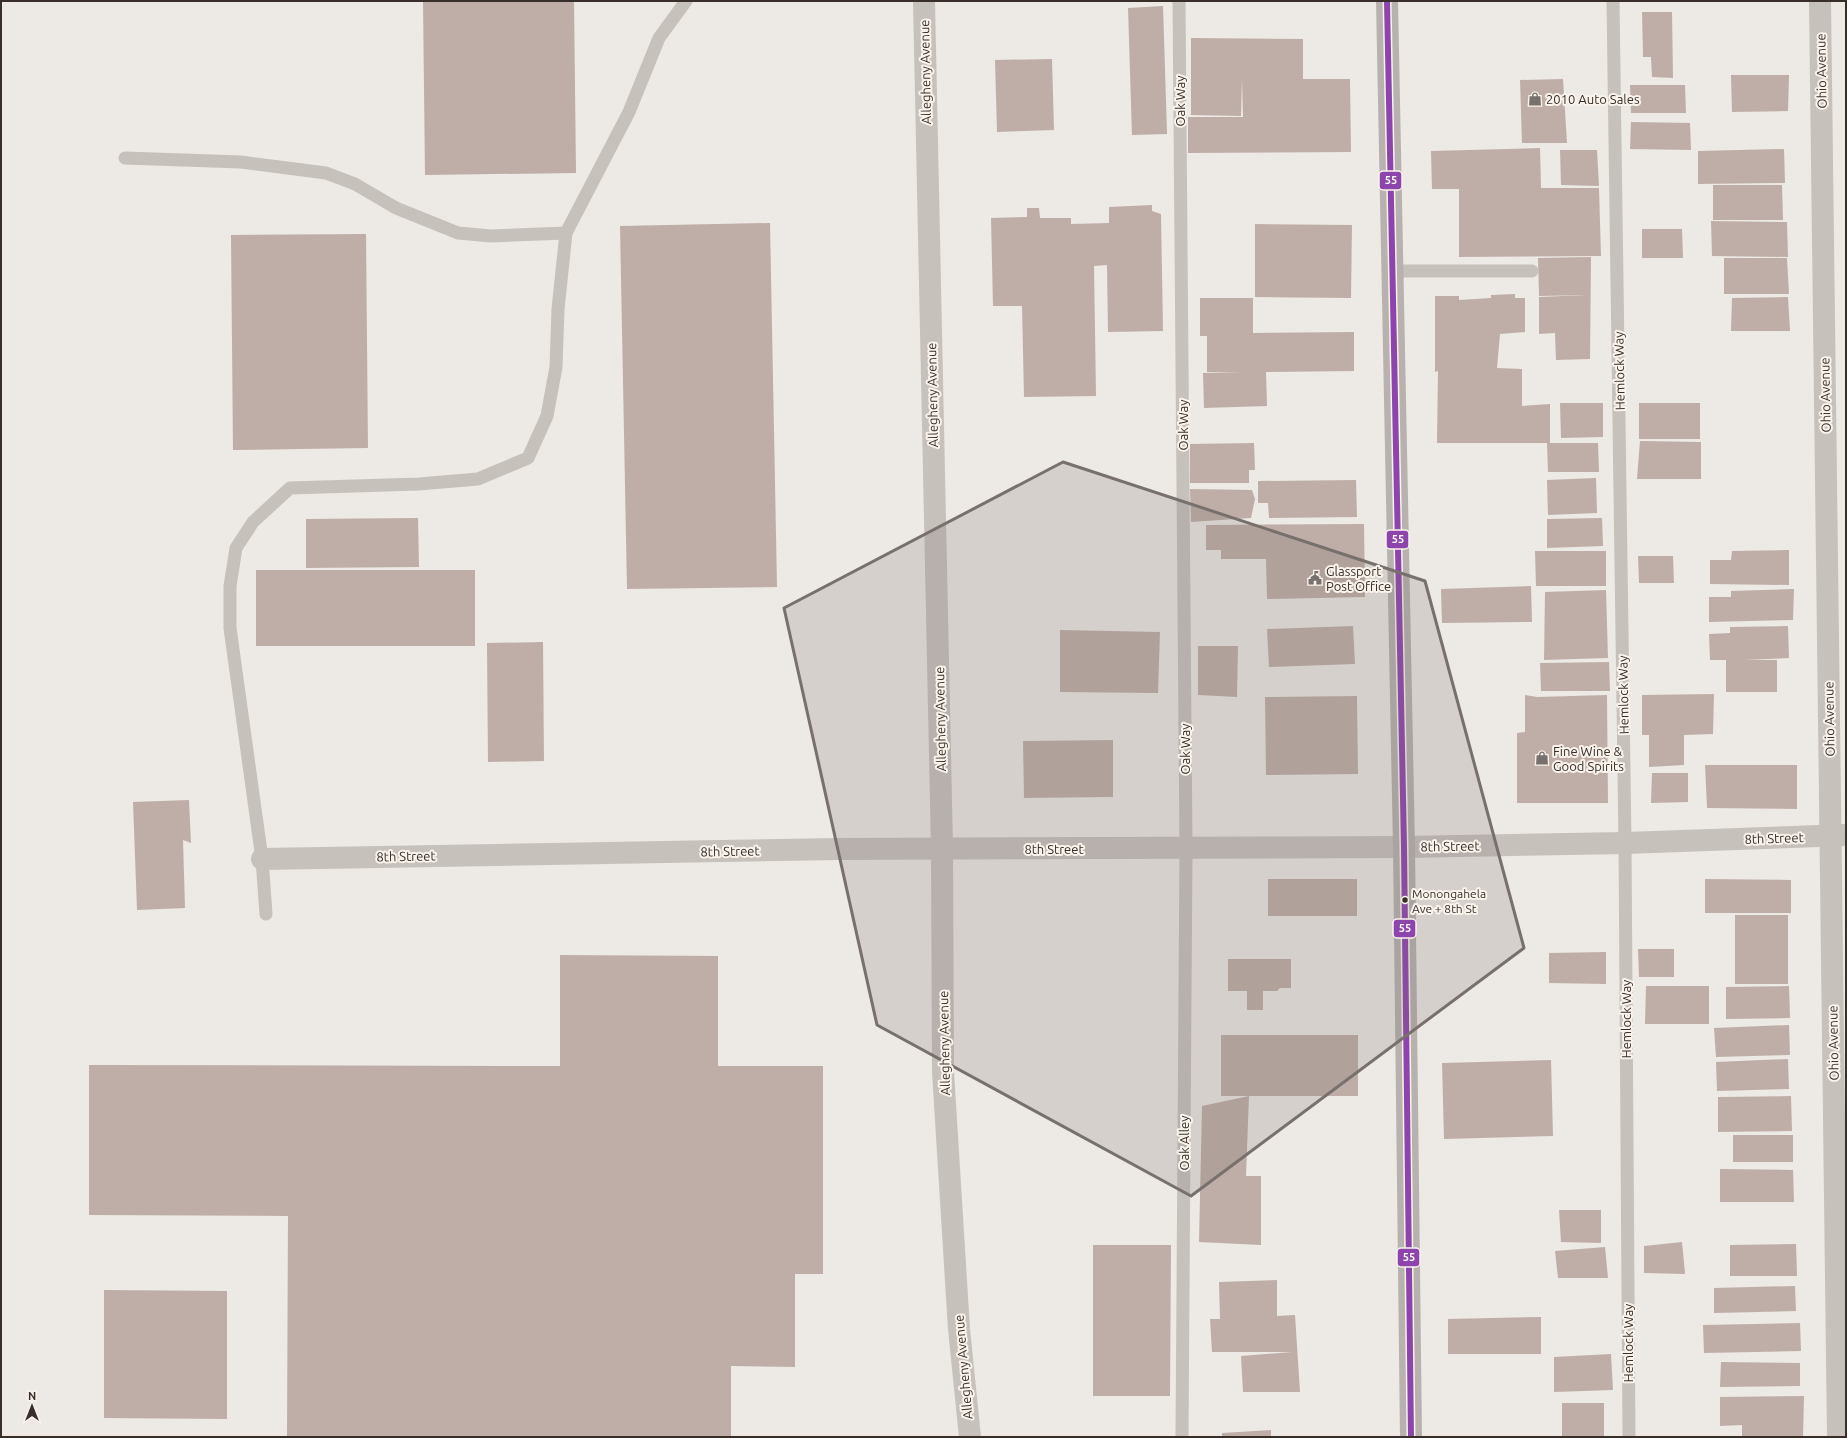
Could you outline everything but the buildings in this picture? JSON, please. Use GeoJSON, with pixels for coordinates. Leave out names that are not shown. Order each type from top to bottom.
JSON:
{"type":"FeatureCollection","features":[{"type":"Feature","properties":{"kind":"main road"},"geometry":{"type":"LineString","coordinates":[[1387,1],[1404,847],[1411,1437]]}},
{"type":"Feature","properties":{"kind":"street","name":"Allegheny Avenue"},"geometry":{"type":"LineString","coordinates":[[924,1],[942,849],[943,1072],[959,1330],[970,1437]]}},
{"type":"Feature","properties":{"kind":"street","name":"Ohio Avenue"},"geometry":{"type":"LineString","coordinates":[[1820,1],[1838,836],[1838,1437]]}},
{"type":"Feature","properties":{"kind":"street","name":"8th Street"},"geometry":{"type":"LineString","coordinates":[[262,859],[830,849],[1186,849],[1404,847],[1625,843],[1838,836]]}},
{"type":"Feature","properties":{"kind":"lane"},"geometry":{"type":"LineString","coordinates":[[266,914],[262,859],[230,628],[230,586],[236,548],[253,522],[290,488],[419,484],[478,479],[528,458],[547,416],[556,367],[558,309],[566,233],[629,112],[660,38],[686,1]]}},
{"type":"Feature","properties":{"kind":"lane","name":"Oak Way"},"geometry":{"type":"LineString","coordinates":[[1179,1],[1186,849]]}},
{"type":"Feature","properties":{"kind":"lane","name":"Hemlock Way"},"geometry":{"type":"LineString","coordinates":[[1613,1],[1625,843],[1629,1437]]}},
{"type":"Feature","properties":{"kind":"lane"},"geometry":{"type":"LineString","coordinates":[[125,158],[241,162],[326,173],[355,184],[396,208],[458,233],[491,236],[566,233]]}},
{"type":"Feature","properties":{"kind":"lane"},"geometry":{"type":"LineString","coordinates":[[1392,271],[1532,271]]}},
{"type":"Feature","properties":{"kind":"lane","name":"Oak Alley"},"geometry":{"type":"LineString","coordinates":[[1182,1437],[1186,849]]}},
{"type":"Feature","properties":{"kind":"highlighted area"},"geometry":{"type":"Polygon","coordinates":[[[1063,462],[1425,581],[1524,948],[1191,1196],[877,1025],[784,608],[1063,462]]]}},
{"type":"Feature","properties":{"kind":"transit line","name":"55"},"geometry":{"type":"LineString","coordinates":[[1387,1],[1404,847],[1411,1437]]}},
{"type":"Feature","properties":{"kind":"place","name":"2010 Auto Sales"},"geometry":{"type":"Point","coordinates":[1535,99]}},
{"type":"Feature","properties":{"kind":"place","name":"Glassport Post Office"},"geometry":{"type":"Point","coordinates":[1315,578]}},
{"type":"Feature","properties":{"kind":"place","name":"Fine Wine & Good Spirits"},"geometry":{"type":"Point","coordinates":[1542,758]}},
{"type":"Feature","properties":{"kind":"place","name":"Monongahela Ave + 8th St"},"geometry":{"type":"Point","coordinates":[1405,900]}}]}
